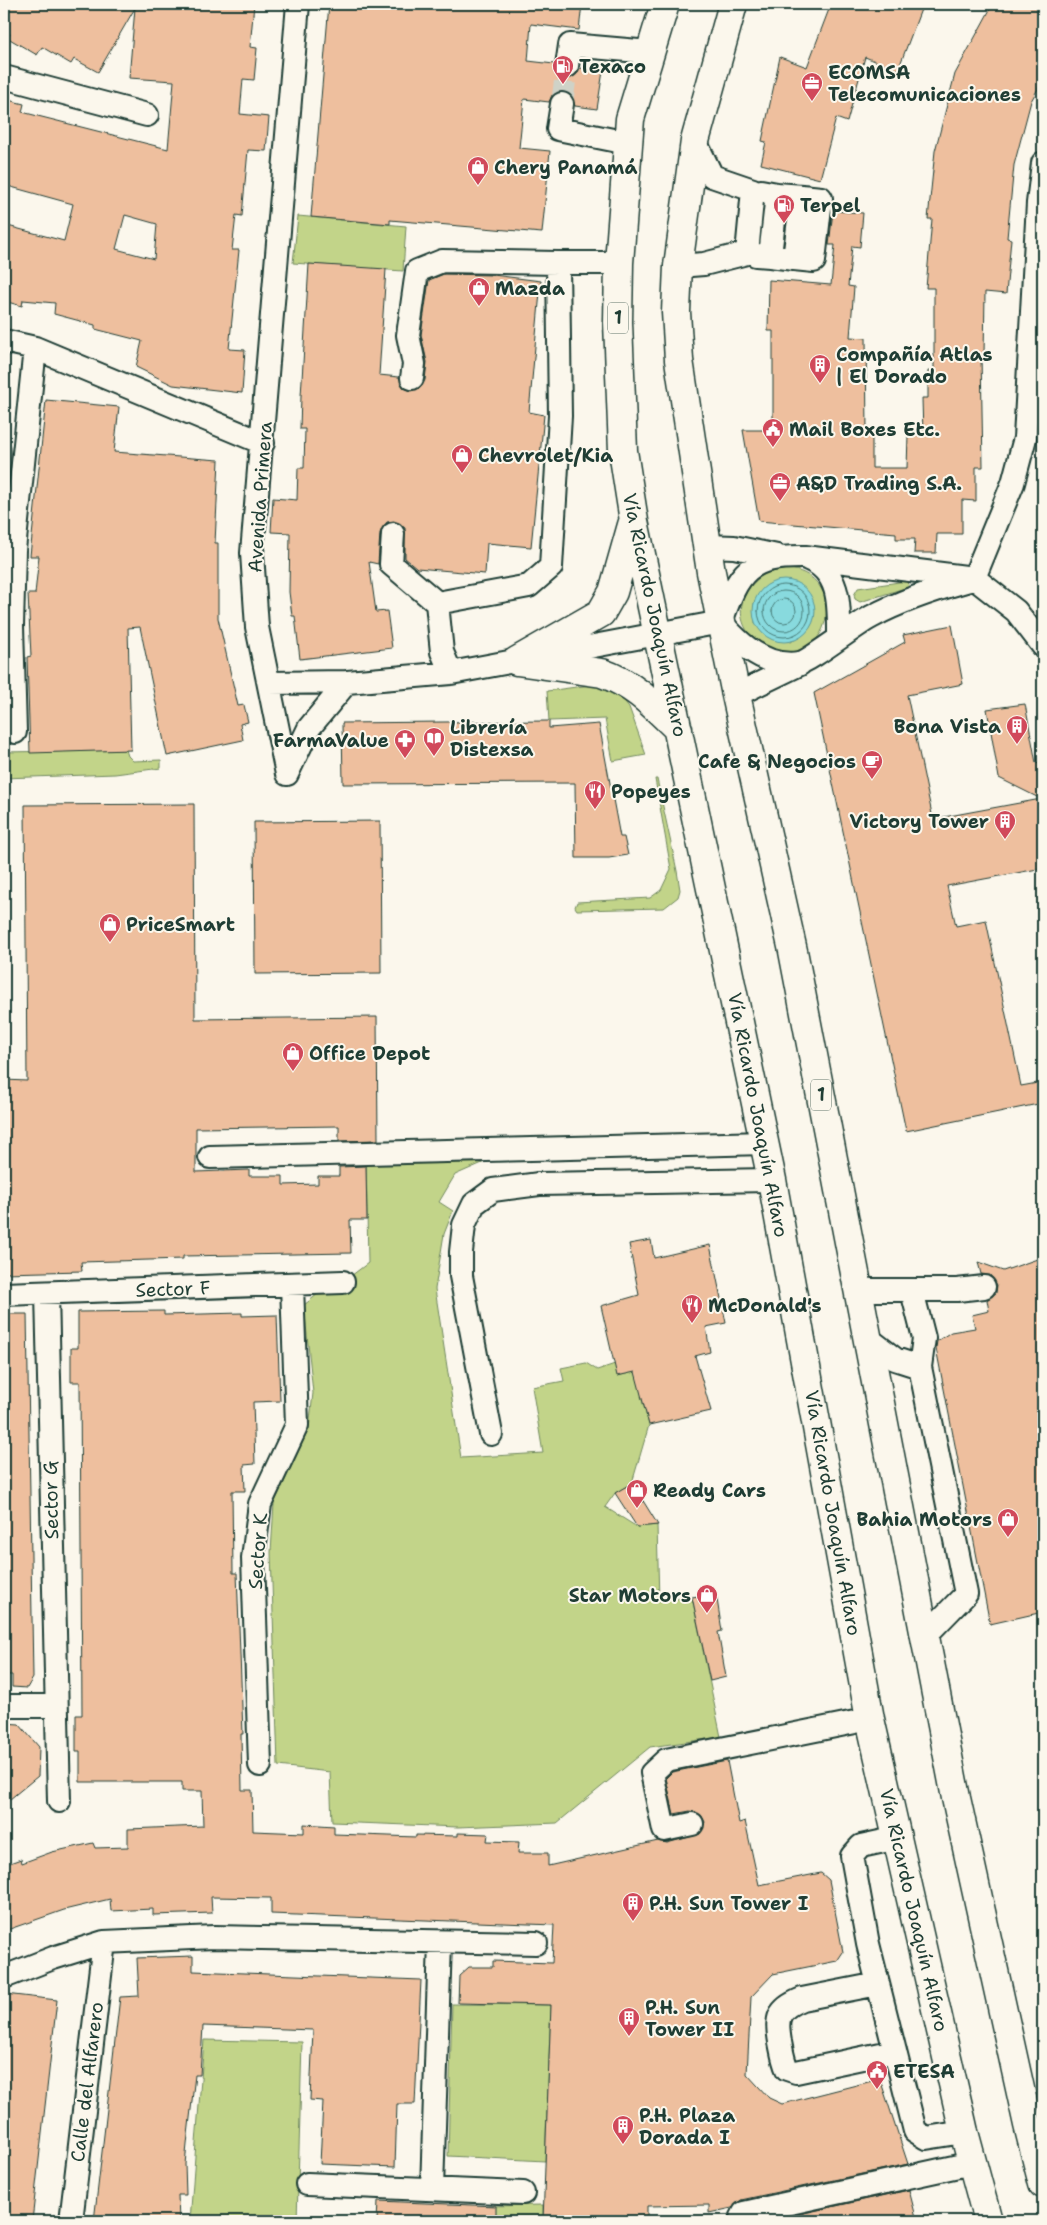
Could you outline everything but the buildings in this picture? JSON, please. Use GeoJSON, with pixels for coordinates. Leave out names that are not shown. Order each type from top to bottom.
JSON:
{"type":"FeatureCollection","features":[{"type":"Feature","properties":{"kind":"main road","name":"Vía Ricardo Joaquín Alfaro"},"geometry":{"type":"LineString","coordinates":[[665,4],[630,119],[618,322],[623,451],[634,521],[657,635],[765,1143],[870,1719],[964,2132],[988,2221]]}},
{"type":"Feature","properties":{"kind":"main road","name":"1"},"geometry":{"type":"LineString","coordinates":[[733,4],[695,141],[678,266],[676,312],[679,360],[707,546],[721,622],[793,951],[956,1798],[1043,2184]]}},
{"type":"Feature","properties":{"kind":"main road"},"geometry":{"type":"LineString","coordinates":[[517,661],[601,614],[613,592],[634,521]]}},
{"type":"Feature","properties":{"kind":"main road"},"geometry":{"type":"LineString","coordinates":[[517,661],[602,672],[616,677],[635,688],[678,729]]}},
{"type":"Feature","properties":{"kind":"street","name":"Avenida Primera"},"geometry":{"type":"LineString","coordinates":[[298,4],[252,553],[257,627],[287,774],[309,728],[347,682]]}},
{"type":"Feature","properties":{"kind":"street"},"geometry":{"type":"LineString","coordinates":[[567,66],[570,45],[650,52]]}},
{"type":"Feature","properties":{"kind":"street"},"geometry":{"type":"LineString","coordinates":[[4,77],[147,115]]}},
{"type":"Feature","properties":{"kind":"street"},"geometry":{"type":"LineString","coordinates":[[562,104],[558,129],[628,143]]}},
{"type":"Feature","properties":{"kind":"street"},"geometry":{"type":"LineString","coordinates":[[678,266],[704,264],[748,254],[794,259],[802,196],[754,190],[712,176],[695,141]]}},
{"type":"Feature","properties":{"kind":"street"},"geometry":{"type":"LineString","coordinates":[[974,578],[1013,484],[1025,438],[1034,268],[1043,163]]}},
{"type":"Feature","properties":{"kind":"street"},"geometry":{"type":"LineString","coordinates":[[748,254],[754,190]]}},
{"type":"Feature","properties":{"kind":"street"},"geometry":{"type":"LineString","coordinates":[[770,256],[776,194]]}},
{"type":"Feature","properties":{"kind":"street"},"geometry":{"type":"LineString","coordinates":[[412,378],[414,364],[408,335],[416,271],[442,261],[620,263]]}},
{"type":"Feature","properties":{"kind":"street"},"geometry":{"type":"LineString","coordinates":[[437,604],[529,586],[551,567],[560,416],[558,262]]}},
{"type":"Feature","properties":{"kind":"street"},"geometry":{"type":"LineString","coordinates":[[4,341],[35,348],[262,443]]}},
{"type":"Feature","properties":{"kind":"street"},"geometry":{"type":"LineString","coordinates":[[15,732],[12,626],[14,550],[35,348]]}},
{"type":"Feature","properties":{"kind":"street"},"geometry":{"type":"LineString","coordinates":[[393,534],[391,564],[437,604],[442,652],[451,673]]}},
{"type":"Feature","properties":{"kind":"street"},"geometry":{"type":"LineString","coordinates":[[707,546],[734,547],[781,557],[805,557],[974,578],[1016,611],[1041,640],[1043,646]]}},
{"type":"Feature","properties":{"kind":"street"},"geometry":{"type":"LineString","coordinates":[[721,622],[737,581],[754,565],[781,557]]}},
{"type":"Feature","properties":{"kind":"street"},"geometry":{"type":"LineString","coordinates":[[805,557],[819,563],[833,579],[838,598],[839,637]]}},
{"type":"Feature","properties":{"kind":"street"},"geometry":{"type":"LineString","coordinates":[[736,695],[800,664],[872,616],[919,595],[974,578]]}},
{"type":"Feature","properties":{"kind":"street"},"geometry":{"type":"LineString","coordinates":[[269,683],[347,682],[451,673],[721,622]]}},
{"type":"Feature","properties":{"kind":"street"},"geometry":{"type":"LineString","coordinates":[[721,622],[735,639],[760,656],[773,662],[800,664]]}},
{"type":"Feature","properties":{"kind":"street"},"geometry":{"type":"LineString","coordinates":[[210,1157],[765,1143]]}},
{"type":"Feature","properties":{"kind":"street"},"geometry":{"type":"LineString","coordinates":[[491,1434],[461,1276],[464,1226],[474,1204],[493,1190],[539,1184],[772,1180]]}},
{"type":"Feature","properties":{"kind":"street","name":"Sector F"},"geometry":{"type":"LineString","coordinates":[[4,1294],[343,1282]]}},
{"type":"Feature","properties":{"kind":"street","name":"Sector K"},"geometry":{"type":"LineString","coordinates":[[260,1765],[253,1558],[260,1504],[297,1425],[292,1285]]}},
{"type":"Feature","properties":{"kind":"street"},"geometry":{"type":"LineString","coordinates":[[859,1290],[912,1291],[984,1287]]}},
{"type":"Feature","properties":{"kind":"street"},"geometry":{"type":"LineString","coordinates":[[912,1291],[924,1338],[920,1367],[966,1594],[926,1636]]}},
{"type":"Feature","properties":{"kind":"street","name":"Sector G"},"geometry":{"type":"LineString","coordinates":[[47,1293],[59,1801]]}},
{"type":"Feature","properties":{"kind":"street"},"geometry":{"type":"LineString","coordinates":[[869,1339],[895,1359],[920,1367]]}},
{"type":"Feature","properties":{"kind":"street"},"geometry":{"type":"LineString","coordinates":[[4,1706],[56,1706]]}},
{"type":"Feature","properties":{"kind":"street"},"geometry":{"type":"LineString","coordinates":[[692,1824],[664,1830],[652,1773],[666,1760],[870,1719]]}},
{"type":"Feature","properties":{"kind":"street"},"geometry":{"type":"LineString","coordinates":[[898,1838],[861,1846],[852,1856],[878,1984],[916,2134],[926,2138],[964,2132]]}},
{"type":"Feature","properties":{"kind":"street"},"geometry":{"type":"LineString","coordinates":[[4,1977],[53,1958],[104,1942],[214,1937],[536,1944]]}},
{"type":"Feature","properties":{"kind":"street","name":"Calle del Alfarero"},"geometry":{"type":"LineString","coordinates":[[71,2221],[104,1942]]}},
{"type":"Feature","properties":{"kind":"street"},"geometry":{"type":"LineString","coordinates":[[432,2189],[440,1942]]}},
{"type":"Feature","properties":{"kind":"street"},"geometry":{"type":"LineString","coordinates":[[878,1984],[802,1999],[791,2004],[781,2013],[777,2022],[784,2062],[787,2069],[796,2072],[895,2051]]}},
{"type":"Feature","properties":{"kind":"street"},"geometry":{"type":"LineString","coordinates":[[740,2221],[744,2213],[972,2163]]}},
{"type":"Feature","properties":{"kind":"street"},"geometry":{"type":"LineString","coordinates":[[307,2184],[523,2193]]}},
{"type":"Feature","properties":{"kind":"green space"},"geometry":{"type":"Polygon","coordinates":[[[298,216],[406,226],[403,271],[293,263],[298,216]]]}},
{"type":"Feature","properties":{"kind":"green space"},"geometry":{"type":"Polygon","coordinates":[[[777,568],[802,572],[817,583],[825,599],[826,616],[821,633],[809,646],[794,652],[774,650],[756,642],[746,629],[742,619],[741,608],[744,598],[756,580],[777,568]],[[794,582],[754,602],[755,623],[790,642],[800,637],[808,630],[814,614],[814,605],[804,589],[794,582]]]}},
{"type":"Feature","properties":{"kind":"green space"},"geometry":{"type":"Polygon","coordinates":[[[906,581],[909,584],[908,587],[860,602],[855,599],[854,595],[858,588],[906,581]]]}},
{"type":"Feature","properties":{"kind":"green space"},"geometry":{"type":"Polygon","coordinates":[[[591,685],[615,689],[629,707],[646,755],[613,761],[605,719],[549,721],[547,691],[591,685]]]}},
{"type":"Feature","properties":{"kind":"green space"},"geometry":{"type":"Polygon","coordinates":[[[126,750],[128,756],[133,761],[161,760],[161,768],[115,774],[4,778],[4,752],[126,750]]]}},
{"type":"Feature","properties":{"kind":"green space"},"geometry":{"type":"Polygon","coordinates":[[[655,779],[657,779],[677,871],[680,890],[678,897],[664,908],[577,910],[575,907],[577,902],[650,898],[661,890],[671,869],[655,779]]]}},
{"type":"Feature","properties":{"kind":"green space"},"geometry":{"type":"Polygon","coordinates":[[[496,1157],[455,1175],[439,1202],[453,1211],[444,1234],[435,1289],[461,1458],[543,1453],[532,1387],[564,1381],[561,1368],[586,1363],[597,1370],[615,1364],[618,1376],[647,1368],[655,1392],[641,1396],[649,1425],[632,1483],[615,1493],[605,1507],[637,1527],[657,1525],[659,1601],[692,1597],[721,1737],[650,1747],[557,1823],[458,1827],[332,1822],[330,1772],[278,1766],[271,1552],[274,1504],[309,1429],[313,1393],[304,1305],[318,1294],[343,1282],[368,1263],[366,1159],[496,1157]]]}},
{"type":"Feature","properties":{"kind":"green space"},"geometry":{"type":"Polygon","coordinates":[[[452,2004],[551,2005],[545,2161],[448,2156],[452,2004]]]}},
{"type":"Feature","properties":{"kind":"green space"},"geometry":{"type":"Polygon","coordinates":[[[204,2040],[302,2042],[297,2221],[190,2221],[204,2040]]]}},
{"type":"Feature","properties":{"kind":"green space"},"geometry":{"type":"Polygon","coordinates":[[[543,2205],[543,2221],[488,2221],[488,2206],[543,2205]]]}},
{"type":"Feature","properties":{"kind":"water"},"geometry":{"type":"Polygon","coordinates":[[[784,580],[796,582],[806,589],[813,599],[815,611],[813,623],[806,633],[796,640],[784,642],[772,640],[762,633],[755,623],[753,611],[755,599],[762,589],[772,582],[784,580]]]}},
{"type":"Feature","properties":{"kind":"tunnel"},"geometry":{"type":"LineString","coordinates":[[562,104],[567,66]]}},
{"type":"Feature","properties":{"kind":"place","name":"Texaco"},"geometry":{"type":"Point","coordinates":[563,85]}},
{"type":"Feature","properties":{"kind":"place","name":"ECOMSA Telecomunicaciones"},"geometry":{"type":"Point","coordinates":[812,102]}},
{"type":"Feature","properties":{"kind":"place","name":"Chery Panamá"},"geometry":{"type":"Point","coordinates":[478,186]}},
{"type":"Feature","properties":{"kind":"place","name":"Terpel"},"geometry":{"type":"Point","coordinates":[784,224]}},
{"type":"Feature","properties":{"kind":"place","name":"Mazda"},"geometry":{"type":"Point","coordinates":[479,307]}},
{"type":"Feature","properties":{"kind":"place","name":"Compañía Atlas | El Dorado"},"geometry":{"type":"Point","coordinates":[820,384]}},
{"type":"Feature","properties":{"kind":"place","name":"Mail Boxes Etc."},"geometry":{"type":"Point","coordinates":[773,448]}},
{"type":"Feature","properties":{"kind":"place","name":"Chevrolet/Kia"},"geometry":{"type":"Point","coordinates":[462,474]}},
{"type":"Feature","properties":{"kind":"place","name":"A&D Trading S.A."},"geometry":{"type":"Point","coordinates":[780,502]}},
{"type":"Feature","properties":{"kind":"place","name":"Bona Vista"},"geometry":{"type":"Point","coordinates":[1017,745]}},
{"type":"Feature","properties":{"kind":"place","name":"Librería Distexsa"},"geometry":{"type":"Point","coordinates":[434,757]}},
{"type":"Feature","properties":{"kind":"place","name":"FarmaValue"},"geometry":{"type":"Point","coordinates":[405,759]}},
{"type":"Feature","properties":{"kind":"place","name":"Cafe & Negocios"},"geometry":{"type":"Point","coordinates":[872,780]}},
{"type":"Feature","properties":{"kind":"place","name":"Popeyes"},"geometry":{"type":"Point","coordinates":[595,810]}},
{"type":"Feature","properties":{"kind":"place","name":"Victory Tower"},"geometry":{"type":"Point","coordinates":[1005,840]}},
{"type":"Feature","properties":{"kind":"place","name":"PriceSmart"},"geometry":{"type":"Point","coordinates":[110,943]}},
{"type":"Feature","properties":{"kind":"place","name":"Office Depot"},"geometry":{"type":"Point","coordinates":[293,1072]}},
{"type":"Feature","properties":{"kind":"place","name":"McDonald's"},"geometry":{"type":"Point","coordinates":[692,1324]}},
{"type":"Feature","properties":{"kind":"place","name":"Ready Cars"},"geometry":{"type":"Point","coordinates":[637,1509]}},
{"type":"Feature","properties":{"kind":"place","name":"Bahia Motors"},"geometry":{"type":"Point","coordinates":[1008,1538]}},
{"type":"Feature","properties":{"kind":"place","name":"Star Motors"},"geometry":{"type":"Point","coordinates":[707,1614]}},
{"type":"Feature","properties":{"kind":"place","name":"P.H. Sun Tower I"},"geometry":{"type":"Point","coordinates":[633,1922]}},
{"type":"Feature","properties":{"kind":"place","name":"P.H. Sun Tower II"},"geometry":{"type":"Point","coordinates":[629,2037]}},
{"type":"Feature","properties":{"kind":"place","name":"ETESA"},"geometry":{"type":"Point","coordinates":[877,2090]}},
{"type":"Feature","properties":{"kind":"place","name":"P.H. Plaza Dorada I"},"geometry":{"type":"Point","coordinates":[623,2145]}}]}
